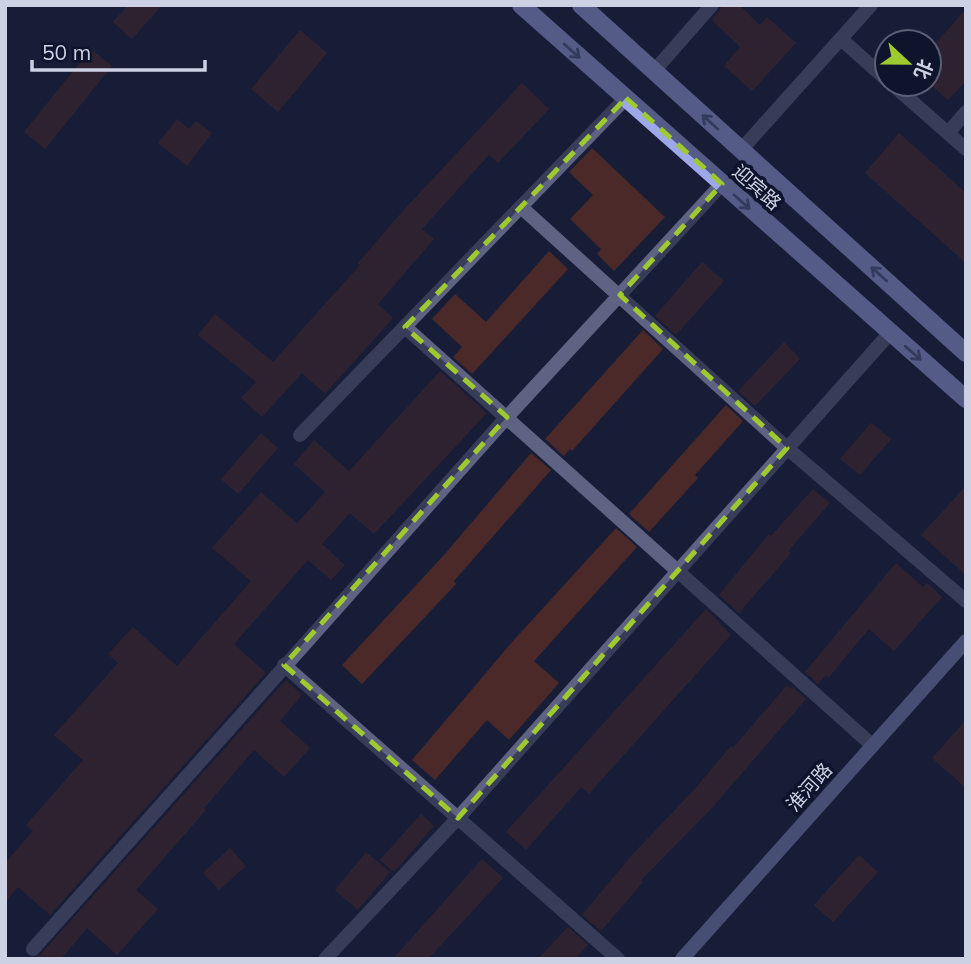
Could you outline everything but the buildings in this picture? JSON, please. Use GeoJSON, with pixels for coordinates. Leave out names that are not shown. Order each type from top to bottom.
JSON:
{"type":"FeatureCollection","features":[{"type":"Feature","properties":{"kind":"main road","name":"迎宾路"},"geometry":{"type":"LineString","coordinates":[[521,5],[966,399]]}},
{"type":"Feature","properties":{"kind":"main road","name":"迎宾路"},"geometry":{"type":"LineString","coordinates":[[581,5],[966,353]]}},
{"type":"Feature","properties":{"kind":"street"},"geometry":{"type":"LineString","coordinates":[[654,71],[712,5]]}},
{"type":"Feature","properties":{"kind":"street"},"geometry":{"type":"LineString","coordinates":[[741,150],[871,5]]}},
{"type":"Feature","properties":{"kind":"street"},"geometry":{"type":"LineString","coordinates":[[841,39],[873,68]]}},
{"type":"Feature","properties":{"kind":"street"},"geometry":{"type":"LineString","coordinates":[[300,435],[626,98]]}},
{"type":"Feature","properties":{"kind":"street"},"geometry":{"type":"LineString","coordinates":[[908,98],[966,149]]}},
{"type":"Feature","properties":{"kind":"street"},"geometry":{"type":"LineString","coordinates":[[948,133],[966,112]]}},
{"type":"Feature","properties":{"kind":"street"},"geometry":{"type":"LineString","coordinates":[[33,949],[507,417],[722,184]]}},
{"type":"Feature","properties":{"kind":"street"},"geometry":{"type":"LineString","coordinates":[[521,207],[788,448],[966,601]]}},
{"type":"Feature","properties":{"kind":"street"},"geometry":{"type":"LineString","coordinates":[[405,327],[872,745]]}},
{"type":"Feature","properties":{"kind":"street"},"geometry":{"type":"LineString","coordinates":[[325,959],[458,818],[890,333]]}},
{"type":"Feature","properties":{"kind":"street","name":"淮河路"},"geometry":{"type":"LineString","coordinates":[[682,959],[966,640]]}},
{"type":"Feature","properties":{"kind":"street"},"geometry":{"type":"LineString","coordinates":[[284,665],[618,959]]}},
{"type":"Feature","properties":{"kind":"highlighted area"},"geometry":{"type":"Polygon","coordinates":[[[626,98],[722,184],[620,295],[787,448],[458,818],[284,665],[507,417],[405,327],[626,98]]]}}]}
